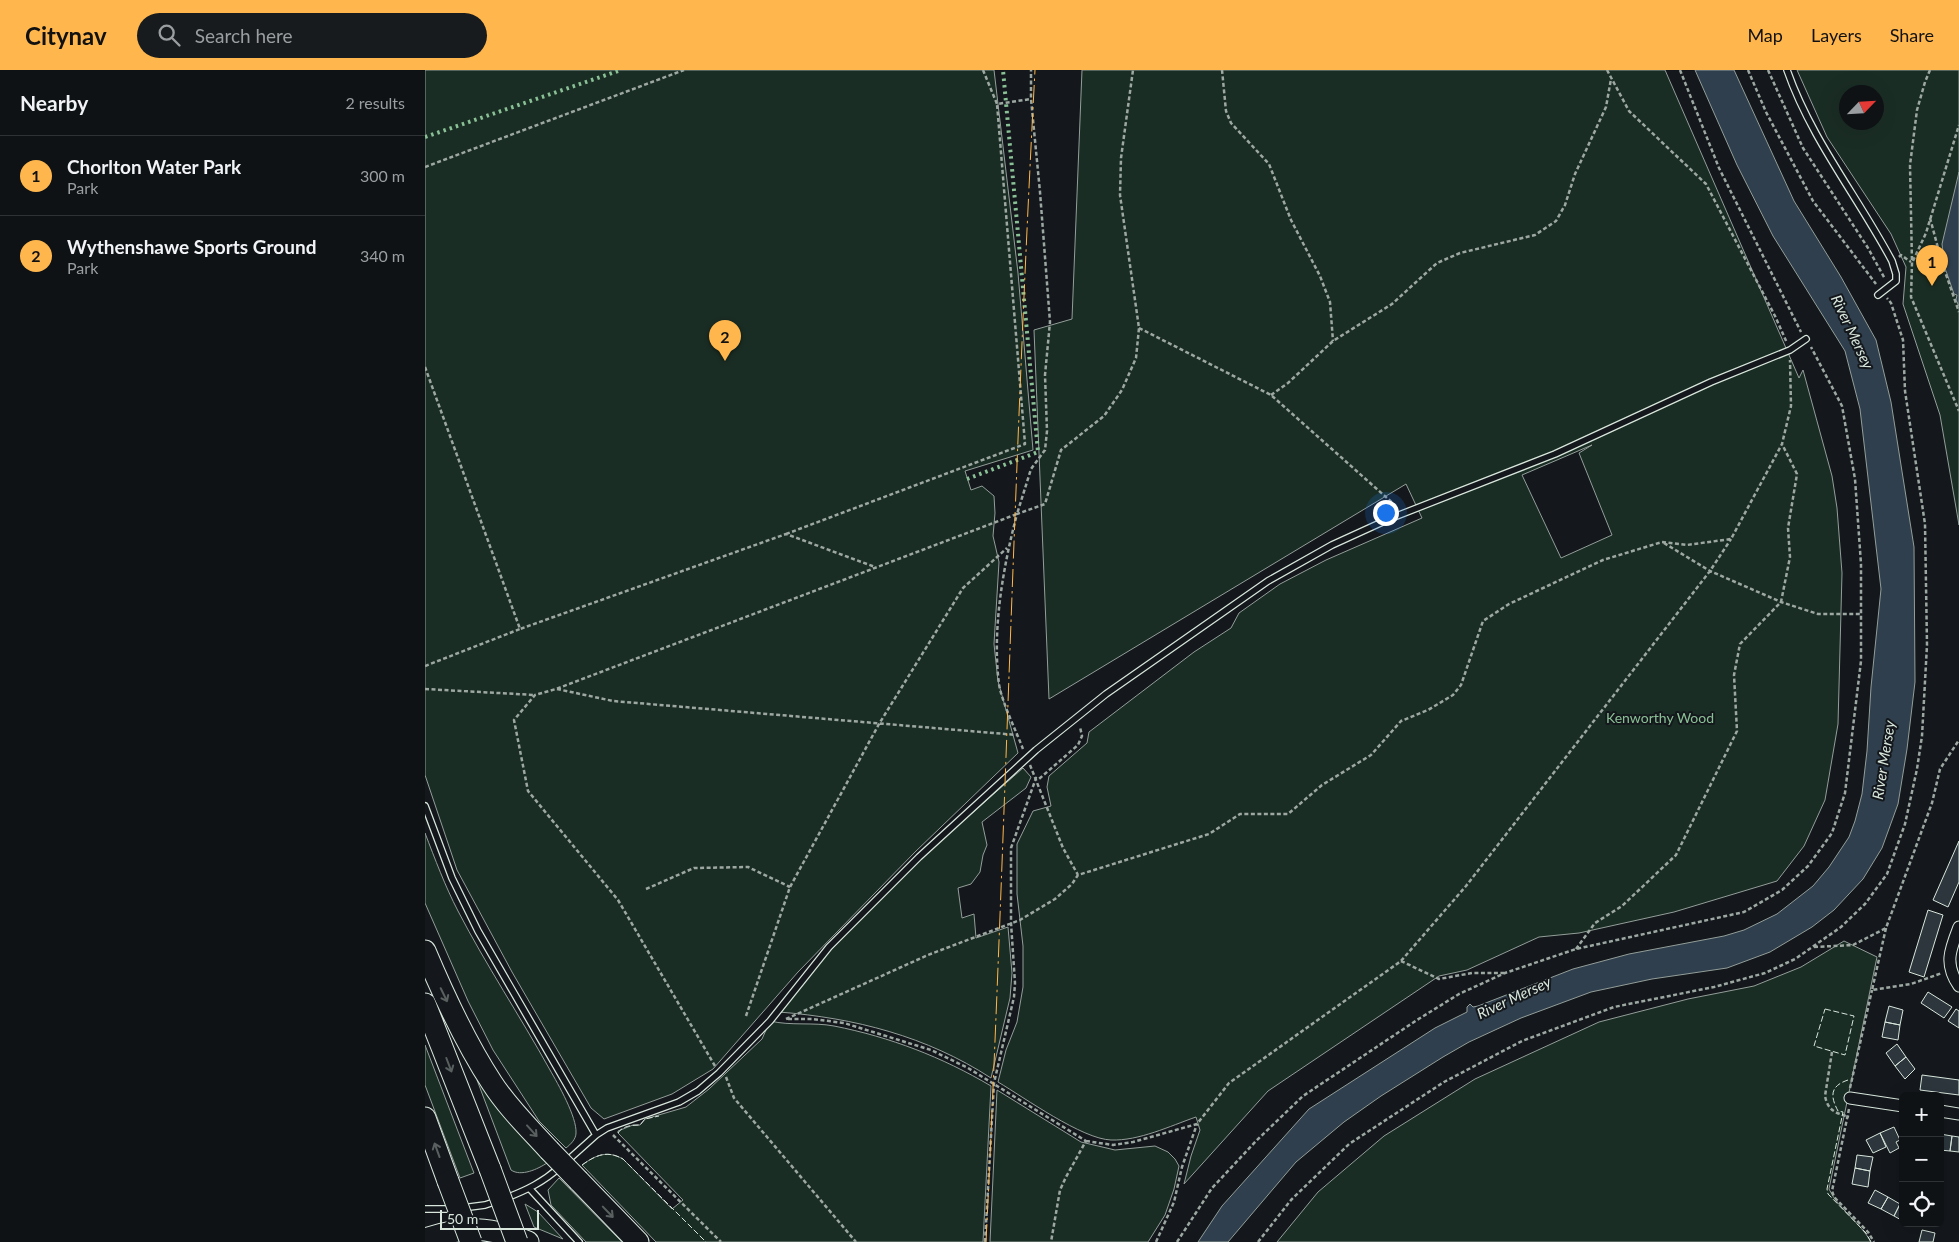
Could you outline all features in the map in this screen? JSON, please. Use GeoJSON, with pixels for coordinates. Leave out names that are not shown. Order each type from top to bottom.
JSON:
{"type":"FeatureCollection","features":[{"type":"Feature","properties":{"kind":"highway"},"geometry":{"type":"LineString","coordinates":[[425,951],[442,991],[471,1048],[493,1085],[549,1150],[639,1242]]}},
{"type":"Feature","properties":{"kind":"highway"},"geometry":{"type":"LineString","coordinates":[[425,1004],[517,1242]]}},
{"type":"Feature","properties":{"kind":"highway"},"geometry":{"type":"LineString","coordinates":[[425,1118],[471,1242]]}},
{"type":"Feature","properties":{"kind":"highway"},"geometry":{"type":"LineString","coordinates":[[425,1239],[473,1228],[504,1232],[529,1242]]}},
{"type":"Feature","properties":{"kind":"street"},"geometry":{"type":"LineString","coordinates":[[1959,927],[1949,959],[1950,970],[1959,986]]}},
{"type":"Feature","properties":{"kind":"street"},"geometry":{"type":"LineString","coordinates":[[1850,1098],[1899,1105]]}},
{"type":"Feature","properties":{"kind":"street"},"geometry":{"type":"LineString","coordinates":[[1944,1112],[1959,1114]]}},
{"type":"Feature","properties":{"kind":"lane"},"geometry":{"type":"LineString","coordinates":[[1787,70],[1817,136],[1892,261],[1896,281],[1880,293]]}},
{"type":"Feature","properties":{"kind":"lane"},"geometry":{"type":"LineString","coordinates":[[425,1209],[485,1205],[530,1189],[548,1178],[596,1134],[607,1128],[679,1102],[698,1091],[721,1071],[770,1021],[829,946],[919,857],[1027,758],[1076,718],[1178,643],[1268,581],[1332,545],[1404,513],[1555,454],[1711,382],[1790,350],[1807,339]]}},
{"type":"Feature","properties":{"kind":"lane"},"geometry":{"type":"LineString","coordinates":[[425,806],[451,878],[478,930],[596,1134]]}},
{"type":"Feature","properties":{"kind":"lane"},"geometry":{"type":"LineString","coordinates":[[530,1189],[579,1242]]}},
{"type":"Feature","properties":{"kind":"path"},"geometry":{"type":"LineString","coordinates":[[425,167],[684,70]]}},
{"type":"Feature","properties":{"kind":"path"},"geometry":{"type":"LineString","coordinates":[[425,666],[520,629],[786,534],[1025,444],[997,104],[983,70]]}},
{"type":"Feature","properties":{"kind":"path"},"geometry":{"type":"LineString","coordinates":[[1031,70],[1031,99],[1050,322],[1045,374],[1047,431],[1045,450],[1031,469],[1009,547],[997,626],[999,686],[1063,848],[1078,875]]}},
{"type":"Feature","properties":{"kind":"path"},"geometry":{"type":"LineString","coordinates":[[425,690],[535,695],[556,689],[1045,504],[1061,450],[1104,416],[1122,390],[1136,358],[1139,328],[1120,195],[1121,158],[1133,70]]}},
{"type":"Feature","properties":{"kind":"path"},"geometry":{"type":"LineString","coordinates":[[1222,70],[1226,111],[1231,124],[1269,164],[1291,220],[1320,276],[1330,302],[1333,341]]}},
{"type":"Feature","properties":{"kind":"path"},"geometry":{"type":"LineString","coordinates":[[1271,395],[1288,383],[1333,341],[1392,304],[1437,263],[1460,253],[1535,235],[1556,221],[1565,205],[1575,174],[1606,107],[1612,80],[1607,70]]}},
{"type":"Feature","properties":{"kind":"path"},"geometry":{"type":"LineString","coordinates":[[1156,1242],[1174,1202],[1182,1167],[1197,1124],[1229,1083],[1401,961],[1466,886],[1710,571],[1731,538],[1782,444],[1791,406],[1790,350],[1775,316],[1706,184],[1629,111],[1607,70]]}},
{"type":"Feature","properties":{"kind":"path"},"geometry":{"type":"LineString","coordinates":[[1177,1242],[1212,1188],[1255,1141],[1303,1096],[1459,994],[1505,973],[1576,949],[1744,912],[1782,890],[1808,866],[1833,833],[1845,793],[1861,661],[1861,564],[1855,479],[1842,406],[1807,339],[1798,326],[1719,168],[1680,70]]}},
{"type":"Feature","properties":{"kind":"path"},"geometry":{"type":"LineString","coordinates":[[1258,1242],[1291,1200],[1349,1144],[1444,1082],[1522,1041],[1614,1007],[1714,987],[1765,973],[1795,960],[1841,927],[1865,904],[1887,874],[1905,824],[1922,736],[1927,644],[1925,524],[1905,391],[1903,340],[1891,303],[1880,293],[1813,201],[1766,112],[1749,70]]}},
{"type":"Feature","properties":{"kind":"path"},"geometry":{"type":"LineString","coordinates":[[1768,70],[1803,148],[1868,248],[1889,287]]}},
{"type":"Feature","properties":{"kind":"path"},"geometry":{"type":"LineString","coordinates":[[1931,70],[1920,100],[1913,133],[1909,192],[1912,263],[1911,297],[1959,411]]}},
{"type":"Feature","properties":{"kind":"path"},"geometry":{"type":"LineString","coordinates":[[997,104],[1031,99]]}},
{"type":"Feature","properties":{"kind":"path"},"geometry":{"type":"LineString","coordinates":[[1912,263],[1926,232],[1959,125]]}},
{"type":"Feature","properties":{"kind":"path"},"geometry":{"type":"LineString","coordinates":[[1930,218],[1941,262],[1959,312]]}},
{"type":"Feature","properties":{"kind":"path"},"geometry":{"type":"LineString","coordinates":[[1139,328],[1271,395],[1404,513]]}},
{"type":"Feature","properties":{"kind":"path"},"geometry":{"type":"LineString","coordinates":[[425,367],[520,629]]}},
{"type":"Feature","properties":{"kind":"path"},"geometry":{"type":"LineString","coordinates":[[1576,949],[1595,923],[1622,906],[1675,855],[1737,731],[1734,675],[1740,644],[1781,602],[1790,557],[1788,528],[1797,474],[1782,444]]}},
{"type":"Feature","properties":{"kind":"path"},"geometry":{"type":"LineString","coordinates":[[786,534],[876,568]]}},
{"type":"Feature","properties":{"kind":"path"},"geometry":{"type":"LineString","coordinates":[[1197,1124],[1133,1142],[1113,1145],[1086,1141],[994,1083],[931,1050],[844,1024],[812,1019],[786,1019],[928,955],[1011,923],[1039,910],[1072,884],[1078,875],[1209,834],[1240,814],[1288,814],[1322,785],[1371,755],[1401,721],[1428,710],[1453,695],[1461,685],[1483,622],[1509,604],[1603,560],[1662,542],[1687,545],[1731,538]]}},
{"type":"Feature","properties":{"kind":"path"},"geometry":{"type":"LineString","coordinates":[[1662,542],[1710,571],[1781,602],[1818,614],[1861,614]]}},
{"type":"Feature","properties":{"kind":"path"},"geometry":{"type":"LineString","coordinates":[[746,1016],[790,886],[879,724],[963,588],[1009,547]]}},
{"type":"Feature","properties":{"kind":"path"},"geometry":{"type":"LineString","coordinates":[[556,689],[613,701],[1018,735]]}},
{"type":"Feature","properties":{"kind":"path"},"geometry":{"type":"LineString","coordinates":[[535,695],[514,720],[528,791],[618,900],[721,1071],[735,1098],[856,1242]]}},
{"type":"Feature","properties":{"kind":"path"},"geometry":{"type":"LineString","coordinates":[[1036,778],[1039,779],[1079,745],[1082,736],[1076,718]]}},
{"type":"Feature","properties":{"kind":"path"},"geometry":{"type":"LineString","coordinates":[[1874,1242],[1868,1232],[1838,1202],[1832,1191],[1849,1117],[1850,1082],[1886,928],[1932,803],[1940,769],[1959,740]]}},
{"type":"Feature","properties":{"kind":"path"},"geometry":{"type":"LineString","coordinates":[[985,1242],[994,1083],[1015,983],[1011,923],[1011,848],[1036,778]]}},
{"type":"Feature","properties":{"kind":"path"},"geometry":{"type":"LineString","coordinates":[[646,889],[694,868],[748,867],[790,886]]}},
{"type":"Feature","properties":{"kind":"path"},"geometry":{"type":"LineString","coordinates":[[1813,947],[1853,945],[1886,928]]}},
{"type":"Feature","properties":{"kind":"path"},"geometry":{"type":"LineString","coordinates":[[1401,961],[1439,979],[1472,973],[1505,973]]}},
{"type":"Feature","properties":{"kind":"path"},"geometry":{"type":"LineString","coordinates":[[1872,990],[1911,984],[1950,970]]}},
{"type":"Feature","properties":{"kind":"path"},"geometry":{"type":"LineString","coordinates":[[1832,1052],[1825,1096],[1826,1103],[1835,1113],[1849,1117]]}},
{"type":"Feature","properties":{"kind":"path"},"geometry":{"type":"LineString","coordinates":[[607,1128],[721,1242]]}},
{"type":"Feature","properties":{"kind":"path"},"geometry":{"type":"LineString","coordinates":[[1051,1242],[1060,1190],[1086,1141]]}},
{"type":"Feature","properties":{"kind":"green space"},"geometry":{"type":"Polygon","coordinates":[[[425,70],[994,70],[1018,273],[1033,450],[965,471],[971,490],[982,486],[994,496],[993,536],[999,562],[994,644],[998,681],[1018,753],[915,852],[798,972],[713,1069],[672,1094],[604,1119],[591,1108],[512,972],[457,870],[425,775],[425,70]]]}},
{"type":"Feature","properties":{"kind":"green space","name":"Kenworthy Wood"},"geometry":{"type":"Polygon","coordinates":[[[1082,70],[1665,70],[1799,378],[1803,370],[1832,476],[1837,508],[1842,573],[1838,724],[1825,800],[1804,846],[1777,881],[1674,912],[1579,933],[1539,937],[1467,970],[1439,976],[1268,1091],[1184,1184],[1200,1130],[1196,1117],[1132,1138],[1111,1140],[1099,1138],[1070,1125],[998,1082],[1006,1050],[1017,1022],[1023,987],[1023,946],[1017,894],[1017,844],[1033,811],[1051,806],[1047,787],[1049,776],[1087,743],[1089,732],[1194,652],[1231,628],[1239,613],[1280,584],[1326,560],[1422,518],[1406,484],[1049,699],[1034,330],[1072,319],[1082,70]],[[1592,445],[1522,475],[1561,558],[1612,535],[1579,453],[1592,445]]]}},
{"type":"Feature","properties":{"kind":"green space"},"geometry":{"type":"Polygon","coordinates":[[[1797,70],[1959,70],[1959,525],[1940,415],[1903,304],[1906,267],[1891,234],[1827,137],[1797,70]]]}},
{"type":"Feature","properties":{"kind":"green space"},"geometry":{"type":"Polygon","coordinates":[[[1023,768],[1031,777],[1026,788],[982,822],[987,845],[980,872],[971,884],[958,888],[962,918],[974,914],[976,938],[1008,927],[1012,973],[1010,998],[991,1078],[966,1063],[915,1040],[862,1024],[779,1012],[813,969],[885,893],[1023,768]]]}},
{"type":"Feature","properties":{"kind":"green space"},"geometry":{"type":"Polygon","coordinates":[[[425,833],[444,882],[458,911],[539,1050],[566,1101],[573,1118],[576,1133],[573,1141],[566,1148],[539,1121],[493,1050],[468,1001],[425,903],[425,833]]]}},
{"type":"Feature","properties":{"kind":"green space"},"geometry":{"type":"Polygon","coordinates":[[[1844,941],[1877,957],[1829,1189],[1838,1203],[1871,1242],[1277,1242],[1318,1192],[1384,1136],[1475,1079],[1599,1022],[1688,999],[1754,986],[1801,967],[1844,941]]]}},
{"type":"Feature","properties":{"kind":"green space"},"geometry":{"type":"Polygon","coordinates":[[[770,1021],[834,1026],[875,1036],[935,1057],[991,1086],[983,1242],[656,1242],[582,1165],[602,1155],[617,1156],[623,1159],[672,1209],[683,1200],[618,1131],[633,1125],[640,1125],[645,1119],[686,1107],[709,1089],[762,1039],[770,1021]]]}},
{"type":"Feature","properties":{"kind":"green space"},"geometry":{"type":"Polygon","coordinates":[[[425,1045],[474,1173],[460,1178],[425,1085],[425,1045]]]}},
{"type":"Feature","properties":{"kind":"green space"},"geometry":{"type":"Polygon","coordinates":[[[477,1080],[547,1163],[534,1170],[520,1173],[511,1170],[477,1080]]]}},
{"type":"Feature","properties":{"kind":"green space"},"geometry":{"type":"Polygon","coordinates":[[[997,1090],[1081,1142],[1115,1150],[1155,1146],[1168,1152],[1175,1159],[1179,1166],[1174,1189],[1165,1215],[1148,1242],[990,1242],[997,1090]]]}},
{"type":"Feature","properties":{"kind":"green space"},"geometry":{"type":"Polygon","coordinates":[[[559,1178],[622,1242],[586,1242],[551,1205],[548,1190],[559,1178]]]}},
{"type":"Feature","properties":{"kind":"green space"},"geometry":{"type":"Polygon","coordinates":[[[525,1204],[538,1212],[563,1239],[534,1227],[525,1204]]]}},
{"type":"Feature","properties":{"kind":"water","name":"River Mersey"},"geometry":{"type":"Polygon","coordinates":[[[1695,70],[1734,70],[1794,201],[1841,277],[1876,340],[1891,402],[1914,547],[1915,682],[1898,804],[1882,848],[1863,879],[1834,910],[1812,927],[1770,952],[1727,968],[1652,979],[1591,992],[1521,1018],[1469,1042],[1381,1096],[1344,1122],[1296,1162],[1228,1242],[1198,1242],[1222,1206],[1309,1109],[1435,1028],[1467,1012],[1467,1007],[1470,1004],[1473,1007],[1478,1006],[1573,969],[1629,954],[1724,936],[1744,930],[1777,914],[1813,886],[1829,867],[1849,837],[1862,794],[1881,589],[1860,409],[1845,351],[1773,236],[1737,165],[1695,70]]]}},
{"type":"Feature","properties":{"kind":"water"},"geometry":{"type":"Polygon","coordinates":[[[1959,172],[1959,306],[1956,300],[1957,295],[1954,294],[1945,268],[1942,244],[1959,172]]]}},
{"type":"Feature","properties":{"kind":"building"},"geometry":{"type":"Polygon","coordinates":[[[1959,841],[1959,882],[1948,907],[1933,900],[1959,841]]]}},
{"type":"Feature","properties":{"kind":"building"},"geometry":{"type":"Polygon","coordinates":[[[1928,910],[1943,915],[1924,977],[1909,972],[1928,910]]]}},
{"type":"Feature","properties":{"kind":"building"},"geometry":{"type":"Polygon","coordinates":[[[1928,992],[1952,1007],[1944,1018],[1921,1003],[1928,992]]]}},
{"type":"Feature","properties":{"kind":"building"},"geometry":{"type":"Polygon","coordinates":[[[1889,1006],[1903,1010],[1900,1025],[1885,1022],[1889,1006]]]}},
{"type":"Feature","properties":{"kind":"building"},"geometry":{"type":"Polygon","coordinates":[[[1956,1009],[1959,1011],[1959,1028],[1948,1021],[1956,1009]]]}},
{"type":"Feature","properties":{"kind":"building"},"geometry":{"type":"Polygon","coordinates":[[[1885,1022],[1900,1025],[1898,1040],[1882,1037],[1885,1022]]]}},
{"type":"Feature","properties":{"kind":"building"},"geometry":{"type":"Polygon","coordinates":[[[1897,1044],[1906,1057],[1895,1066],[1886,1053],[1897,1044]]]}},
{"type":"Feature","properties":{"kind":"building"},"geometry":{"type":"Polygon","coordinates":[[[1906,1057],[1915,1069],[1905,1079],[1895,1066],[1906,1057]]]}},
{"type":"Feature","properties":{"kind":"building"},"geometry":{"type":"Polygon","coordinates":[[[1922,1075],[1959,1080],[1959,1095],[1920,1090],[1922,1075]]]}},
{"type":"Feature","properties":{"kind":"building"},"geometry":{"type":"Polygon","coordinates":[[[1894,1127],[1899,1138],[1899,1140],[1896,1142],[1899,1148],[1890,1153],[1880,1133],[1894,1127]]]}},
{"type":"Feature","properties":{"kind":"building"},"geometry":{"type":"Polygon","coordinates":[[[1880,1133],[1886,1147],[1873,1153],[1866,1140],[1880,1133]]]}},
{"type":"Feature","properties":{"kind":"building"},"geometry":{"type":"Polygon","coordinates":[[[1944,1135],[1952,1136],[1950,1151],[1944,1150],[1944,1135]]]}},
{"type":"Feature","properties":{"kind":"building"},"geometry":{"type":"Polygon","coordinates":[[[1952,1136],[1959,1137],[1959,1152],[1950,1151],[1952,1136]]]}},
{"type":"Feature","properties":{"kind":"building"},"geometry":{"type":"Polygon","coordinates":[[[1857,1155],[1873,1157],[1870,1171],[1855,1168],[1857,1155]]]}},
{"type":"Feature","properties":{"kind":"building"},"geometry":{"type":"Polygon","coordinates":[[[1855,1168],[1870,1171],[1868,1187],[1852,1184],[1855,1168]]]}},
{"type":"Feature","properties":{"kind":"building"},"geometry":{"type":"Polygon","coordinates":[[[1875,1190],[1888,1197],[1881,1209],[1868,1203],[1875,1190]]]}},
{"type":"Feature","properties":{"kind":"building"},"geometry":{"type":"Polygon","coordinates":[[[1888,1197],[1899,1203],[1894,1216],[1881,1209],[1888,1197]]]}},
{"type":"Feature","properties":{"kind":"building"},"geometry":{"type":"Polygon","coordinates":[[[1899,1206],[1899,1219],[1894,1216],[1899,1206]]]}},
{"type":"Feature","properties":{"kind":"building"},"geometry":{"type":"Polygon","coordinates":[[[1922,1230],[1935,1233],[1933,1242],[1919,1242],[1922,1230]]]}},
{"type":"Feature","properties":{"kind":"hedge"},"geometry":{"type":"LineString","coordinates":[[425,137],[621,70]]}},
{"type":"Feature","properties":{"kind":"hedge"},"geometry":{"type":"LineString","coordinates":[[967,479],[1038,452],[1003,70]]}},
{"type":"Feature","properties":{"kind":"fence"},"geometry":{"type":"LineString","coordinates":[[1825,1009],[1854,1016],[1845,1055],[1814,1046],[1825,1009]]}},
{"type":"Feature","properties":{"kind":"fence"},"geometry":{"type":"LineString","coordinates":[[1848,1080],[1838,1085],[1833,1092],[1838,1111],[1843,1112],[1827,1189],[1828,1194],[1866,1233],[1871,1242]]}},
{"type":"Feature","properties":{"kind":"fence"},"geometry":{"type":"LineString","coordinates":[[618,1133],[625,1127],[640,1125],[645,1119],[659,1116]]}},
{"type":"Feature","properties":{"kind":"fence"},"geometry":{"type":"LineString","coordinates":[[582,1165],[607,1154],[623,1159],[706,1242]]}},
{"type":"Feature","properties":{"kind":"power"},"geometry":{"type":"LineString","coordinates":[[986,1242],[1021,363],[1035,70]]}},
{"type":"Feature","properties":{"kind":"place","name":"Chorlton Water Park"},"geometry":{"type":"Point","coordinates":[1932,286]}},
{"type":"Feature","properties":{"kind":"place","name":"Wythenshawe Sports Ground"},"geometry":{"type":"Point","coordinates":[725,361]}}]}
